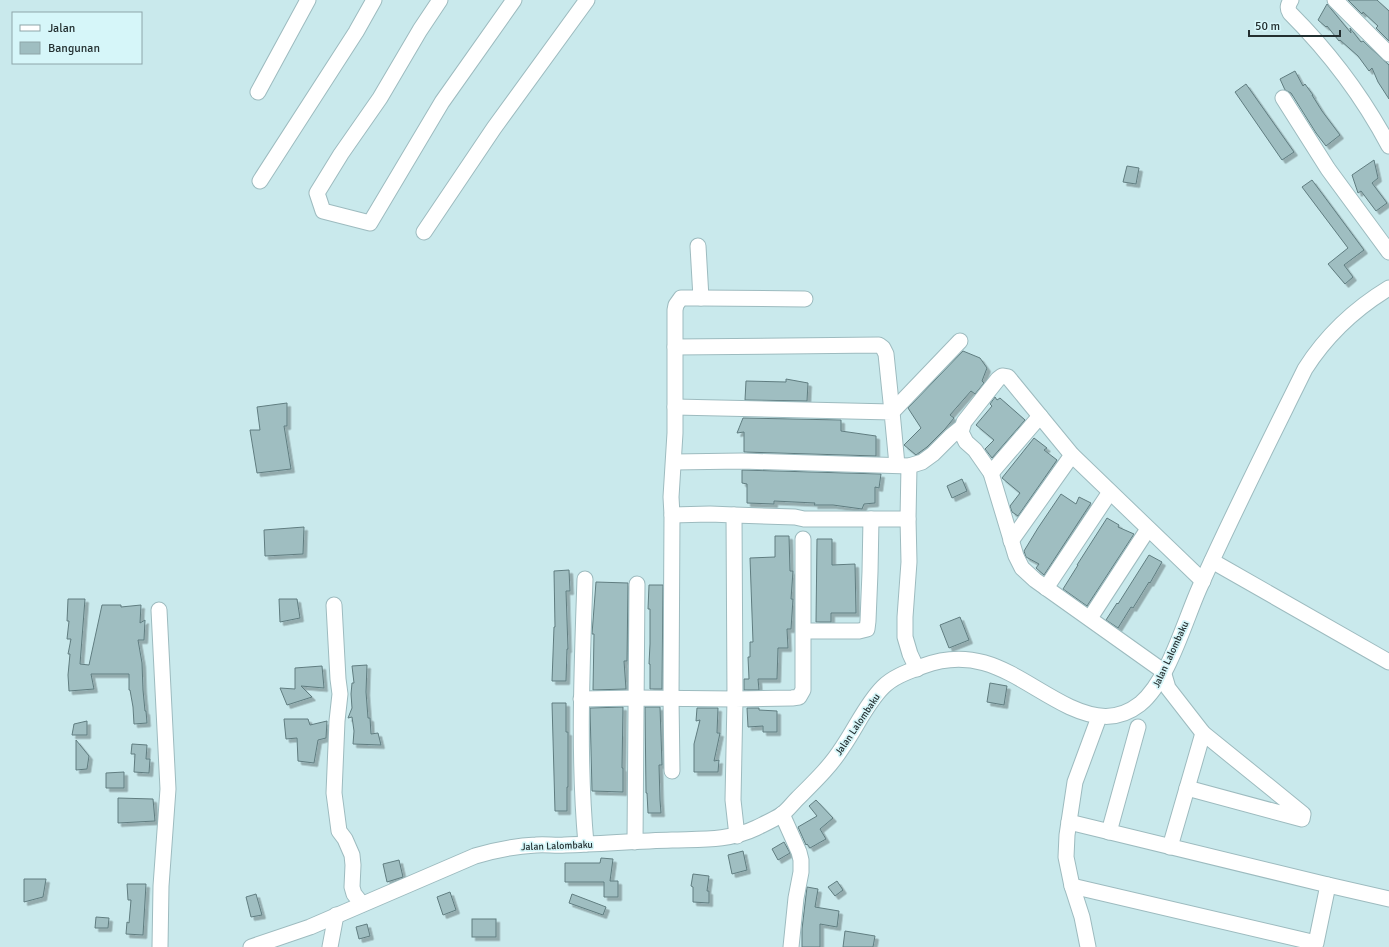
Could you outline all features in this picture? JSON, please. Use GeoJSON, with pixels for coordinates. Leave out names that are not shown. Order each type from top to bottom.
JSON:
{"type":"FeatureCollection","features":[{"type":"Feature","properties":{"kind":"street"},"geometry":{"type":"LineString","coordinates":[[258,92],[308,0]]}},
{"type":"Feature","properties":{"kind":"street"},"geometry":{"type":"LineString","coordinates":[[260,181],[352,38],[374,0]]}},
{"type":"Feature","properties":{"kind":"street"},"geometry":{"type":"LineString","coordinates":[[440,0],[420,30],[380,98],[341,154],[317,193],[323,211],[370,223],[442,102],[514,0]]}},
{"type":"Feature","properties":{"kind":"street"},"geometry":{"type":"LineString","coordinates":[[424,232],[494,128],[587,0]]}},
{"type":"Feature","properties":{"kind":"street"},"geometry":{"type":"LineString","coordinates":[[1291,0],[1288,6],[1290,14],[1308,31],[1353,88],[1375,119],[1389,146]]}},
{"type":"Feature","properties":{"kind":"street"},"geometry":{"type":"LineString","coordinates":[[1335,0],[1389,54]]}},
{"type":"Feature","properties":{"kind":"street"},"geometry":{"type":"LineString","coordinates":[[1283,98],[1328,169],[1389,252]]}},
{"type":"Feature","properties":{"kind":"street"},"geometry":{"type":"LineString","coordinates":[[698,246],[701,298]]}},
{"type":"Feature","properties":{"kind":"street","name":"Jalan Lalombaku"},"geometry":{"type":"LineString","coordinates":[[251,947],[310,927],[475,856],[495,850],[539,845],[562,846],[710,839],[738,836],[755,829],[782,814],[815,781],[841,751],[872,701],[884,686],[895,678],[934,662],[960,660],[982,662],[998,666],[1062,703],[1099,717],[1113,716],[1129,711],[1138,706],[1153,692],[1164,671],[1243,494],[1305,369],[1315,353],[1347,319],[1389,288]]}},
{"type":"Feature","properties":{"kind":"street"},"geometry":{"type":"LineString","coordinates":[[672,771],[671,497],[674,462],[675,310],[678,302],[682,298],[805,299]]}},
{"type":"Feature","properties":{"kind":"street"},"geometry":{"type":"LineString","coordinates":[[675,407],[892,412],[960,341]]}},
{"type":"Feature","properties":{"kind":"street"},"geometry":{"type":"LineString","coordinates":[[675,347],[880,345],[883,348],[886,354],[892,412],[903,466],[908,518],[909,562],[905,637],[910,654],[917,669]]}},
{"type":"Feature","properties":{"kind":"street"},"geometry":{"type":"LineString","coordinates":[[1187,788],[1302,819],[1303,814],[1203,733],[1168,688],[1164,671],[1046,588],[1022,568],[1011,541],[992,473],[966,442],[961,432],[964,422],[998,379],[1002,376],[1008,377],[1072,455],[1203,581]]}},
{"type":"Feature","properties":{"kind":"street"},"geometry":{"type":"LineString","coordinates":[[992,473],[1040,416]]}},
{"type":"Feature","properties":{"kind":"street"},"geometry":{"type":"LineString","coordinates":[[674,462],[742,461],[903,466],[922,462],[933,454],[962,427]]}},
{"type":"Feature","properties":{"kind":"street"},"geometry":{"type":"LineString","coordinates":[[1011,541],[1072,455]]}},
{"type":"Feature","properties":{"kind":"street"},"geometry":{"type":"LineString","coordinates":[[1046,588],[1110,492]]}},
{"type":"Feature","properties":{"kind":"street"},"geometry":{"type":"LineString","coordinates":[[672,514],[796,516],[804,519],[908,518]]}},
{"type":"Feature","properties":{"kind":"street"},"geometry":{"type":"LineString","coordinates":[[734,515],[735,699],[733,800],[738,836]]}},
{"type":"Feature","properties":{"kind":"street"},"geometry":{"type":"LineString","coordinates":[[804,631],[859,631],[867,629],[871,519]]}},
{"type":"Feature","properties":{"kind":"street"},"geometry":{"type":"LineString","coordinates":[[1090,618],[1148,529]]}},
{"type":"Feature","properties":{"kind":"street"},"geometry":{"type":"LineString","coordinates":[[581,699],[792,698],[801,695],[804,684],[803,539]]}},
{"type":"Feature","properties":{"kind":"street"},"geometry":{"type":"LineString","coordinates":[[1212,561],[1389,662]]}},
{"type":"Feature","properties":{"kind":"street"},"geometry":{"type":"LineString","coordinates":[[585,579],[581,699],[583,806],[586,844]]}},
{"type":"Feature","properties":{"kind":"street"},"geometry":{"type":"LineString","coordinates":[[635,842],[634,775],[637,584]]}},
{"type":"Feature","properties":{"kind":"street"},"geometry":{"type":"LineString","coordinates":[[334,605],[340,694],[337,721],[334,792],[339,831],[345,839],[352,855],[352,887],[354,894],[362,904]]}},
{"type":"Feature","properties":{"kind":"street"},"geometry":{"type":"LineString","coordinates":[[158,610],[168,789],[161,886],[160,947]]}},
{"type":"Feature","properties":{"kind":"street"},"geometry":{"type":"LineString","coordinates":[[1088,947],[1066,857],[1075,782],[1099,717]]}},
{"type":"Feature","properties":{"kind":"street"},"geometry":{"type":"LineString","coordinates":[[1109,832],[1138,726]]}},
{"type":"Feature","properties":{"kind":"street"},"geometry":{"type":"LineString","coordinates":[[1170,847],[1203,733]]}},
{"type":"Feature","properties":{"kind":"street"},"geometry":{"type":"LineString","coordinates":[[782,814],[799,852],[801,860],[801,872],[796,898],[791,947]]}},
{"type":"Feature","properties":{"kind":"street"},"geometry":{"type":"LineString","coordinates":[[1069,822],[1389,899]]}},
{"type":"Feature","properties":{"kind":"street"},"geometry":{"type":"LineString","coordinates":[[1072,886],[1316,943],[1328,885]]}},
{"type":"Feature","properties":{"kind":"street"},"geometry":{"type":"LineString","coordinates":[[330,947],[336,915]]}},
{"type":"Feature","properties":{"kind":"building"},"geometry":{"type":"Polygon","coordinates":[[[1348,0],[1377,0],[1389,11],[1389,41],[1376,28],[1378,26],[1363,12],[1362,14],[1348,0]]]}},
{"type":"Feature","properties":{"kind":"building"},"geometry":{"type":"Polygon","coordinates":[[[1327,4],[1351,33],[1350,28],[1361,42],[1363,41],[1389,65],[1389,99],[1378,82],[1372,68],[1369,71],[1358,56],[1340,40],[1339,41],[1327,26],[1326,27],[1318,20],[1327,4]]]}},
{"type":"Feature","properties":{"kind":"building"},"geometry":{"type":"Polygon","coordinates":[[[1295,71],[1303,86],[1305,84],[1322,111],[1340,135],[1326,146],[1291,93],[1285,90],[1280,79],[1295,71]]]}},
{"type":"Feature","properties":{"kind":"building"},"geometry":{"type":"Polygon","coordinates":[[[1246,84],[1294,152],[1282,160],[1235,92],[1246,84]]]}},
{"type":"Feature","properties":{"kind":"building"},"geometry":{"type":"Polygon","coordinates":[[[1374,160],[1378,178],[1372,183],[1387,203],[1376,211],[1361,191],[1358,193],[1352,175],[1374,160]]]}},
{"type":"Feature","properties":{"kind":"building"},"geometry":{"type":"Polygon","coordinates":[[[1127,166],[1139,168],[1136,184],[1123,182],[1127,166]]]}},
{"type":"Feature","properties":{"kind":"building"},"geometry":{"type":"Polygon","coordinates":[[[1312,180],[1364,250],[1344,265],[1353,277],[1345,284],[1328,264],[1348,248],[1302,187],[1312,180]]]}},
{"type":"Feature","properties":{"kind":"building"},"geometry":{"type":"Polygon","coordinates":[[[963,351],[980,358],[987,368],[982,381],[984,383],[975,394],[971,391],[950,415],[954,418],[945,429],[927,447],[916,455],[904,445],[921,428],[908,408],[963,351]]]}},
{"type":"Feature","properties":{"kind":"building"},"geometry":{"type":"Polygon","coordinates":[[[786,379],[808,383],[807,401],[745,400],[746,381],[786,382],[786,379]]]}},
{"type":"Feature","properties":{"kind":"building"},"geometry":{"type":"Polygon","coordinates":[[[995,397],[997,400],[1000,398],[1025,420],[992,458],[985,449],[994,440],[976,425],[992,406],[990,404],[995,397]]]}},
{"type":"Feature","properties":{"kind":"building"},"geometry":{"type":"Polygon","coordinates":[[[287,403],[287,426],[284,426],[291,469],[257,473],[250,430],[260,430],[257,407],[287,403]]]}},
{"type":"Feature","properties":{"kind":"building"},"geometry":{"type":"Polygon","coordinates":[[[743,418],[841,420],[841,431],[876,436],[876,456],[744,452],[744,432],[737,433],[743,418]]]}},
{"type":"Feature","properties":{"kind":"building"},"geometry":{"type":"Polygon","coordinates":[[[1034,438],[1047,448],[1044,450],[1057,460],[1018,516],[1012,512],[1010,506],[1020,493],[1002,478],[1034,438]]]}},
{"type":"Feature","properties":{"kind":"building"},"geometry":{"type":"Polygon","coordinates":[[[742,470],[881,474],[879,488],[875,487],[875,503],[864,504],[862,509],[833,505],[814,505],[815,503],[774,501],[774,504],[747,503],[747,484],[742,483],[742,470]]]}},
{"type":"Feature","properties":{"kind":"building"},"geometry":{"type":"Polygon","coordinates":[[[962,479],[967,491],[952,498],[947,486],[962,479]]]}},
{"type":"Feature","properties":{"kind":"building"},"geometry":{"type":"Polygon","coordinates":[[[1061,494],[1076,504],[1079,497],[1091,503],[1044,575],[1036,568],[1039,564],[1026,557],[1024,551],[1061,494]]]}},
{"type":"Feature","properties":{"kind":"building"},"geometry":{"type":"Polygon","coordinates":[[[1107,518],[1119,525],[1118,527],[1134,534],[1087,606],[1063,589],[1107,518]]]}},
{"type":"Feature","properties":{"kind":"building"},"geometry":{"type":"Polygon","coordinates":[[[304,527],[303,554],[265,556],[264,530],[304,527]]]}},
{"type":"Feature","properties":{"kind":"building"},"geometry":{"type":"Polygon","coordinates":[[[775,536],[789,536],[790,571],[793,571],[791,599],[793,599],[791,629],[787,629],[788,648],[778,648],[777,679],[758,679],[759,690],[744,690],[744,679],[749,679],[748,657],[750,657],[750,642],[753,642],[750,558],[775,557],[775,536]]]}},
{"type":"Feature","properties":{"kind":"building"},"geometry":{"type":"Polygon","coordinates":[[[817,539],[832,539],[832,565],[855,564],[856,613],[831,613],[831,622],[816,622],[817,539]]]}},
{"type":"Feature","properties":{"kind":"building"},"geometry":{"type":"Polygon","coordinates":[[[1149,555],[1162,562],[1150,583],[1149,582],[1133,608],[1131,607],[1118,628],[1106,620],[1149,555]]]}},
{"type":"Feature","properties":{"kind":"building"},"geometry":{"type":"Polygon","coordinates":[[[569,570],[570,591],[566,591],[568,649],[566,681],[552,681],[555,627],[554,571],[569,570]]]}},
{"type":"Feature","properties":{"kind":"building"},"geometry":{"type":"Polygon","coordinates":[[[596,582],[628,583],[627,661],[624,661],[626,689],[593,690],[594,634],[592,634],[596,582]]]}},
{"type":"Feature","properties":{"kind":"building"},"geometry":{"type":"Polygon","coordinates":[[[649,585],[663,585],[662,689],[650,689],[650,609],[648,609],[649,585]]]}},
{"type":"Feature","properties":{"kind":"building"},"geometry":{"type":"Polygon","coordinates":[[[68,599],[85,599],[80,664],[89,665],[102,605],[121,605],[121,607],[141,605],[140,623],[145,620],[144,640],[138,640],[142,663],[143,690],[147,723],[134,724],[133,707],[129,690],[129,674],[91,674],[94,689],[69,691],[68,675],[70,654],[68,654],[71,639],[67,639],[69,621],[67,621],[68,599]]]}},
{"type":"Feature","properties":{"kind":"building"},"geometry":{"type":"Polygon","coordinates":[[[279,599],[297,599],[300,618],[280,622],[279,599]]]}},
{"type":"Feature","properties":{"kind":"building"},"geometry":{"type":"Polygon","coordinates":[[[960,617],[969,640],[949,648],[940,625],[960,617]]]}},
{"type":"Feature","properties":{"kind":"building"},"geometry":{"type":"Polygon","coordinates":[[[367,665],[366,692],[368,718],[370,718],[371,734],[378,733],[381,745],[353,744],[354,731],[352,717],[348,718],[352,708],[351,694],[352,683],[354,683],[352,666],[367,665]]]}},
{"type":"Feature","properties":{"kind":"building"},"geometry":{"type":"Polygon","coordinates":[[[322,666],[324,688],[301,686],[312,697],[287,705],[280,688],[295,689],[295,668],[322,666]]]}},
{"type":"Feature","properties":{"kind":"building"},"geometry":{"type":"Polygon","coordinates":[[[990,683],[1007,686],[1004,705],[987,702],[990,683]]]}},
{"type":"Feature","properties":{"kind":"building"},"geometry":{"type":"Polygon","coordinates":[[[552,703],[566,703],[566,732],[568,732],[567,811],[555,811],[552,703]]]}},
{"type":"Feature","properties":{"kind":"building"},"geometry":{"type":"Polygon","coordinates":[[[623,707],[623,792],[592,791],[590,708],[623,707]]]}},
{"type":"Feature","properties":{"kind":"building"},"geometry":{"type":"Polygon","coordinates":[[[645,707],[660,707],[662,765],[659,765],[661,813],[648,813],[646,793],[645,707]]]}},
{"type":"Feature","properties":{"kind":"building"},"geometry":{"type":"Polygon","coordinates":[[[697,708],[718,708],[717,733],[720,733],[714,761],[719,760],[718,772],[694,772],[694,744],[700,720],[696,721],[697,708]]]}},
{"type":"Feature","properties":{"kind":"building"},"geometry":{"type":"Polygon","coordinates":[[[747,708],[777,711],[777,732],[763,732],[763,726],[748,727],[747,708]]]}},
{"type":"Feature","properties":{"kind":"building"},"geometry":{"type":"Polygon","coordinates":[[[284,719],[308,719],[310,725],[327,721],[326,738],[318,740],[314,763],[298,761],[297,738],[286,739],[284,719]]]}},
{"type":"Feature","properties":{"kind":"building"},"geometry":{"type":"Polygon","coordinates":[[[87,721],[87,735],[72,735],[74,724],[87,721]]]}},
{"type":"Feature","properties":{"kind":"building"},"geometry":{"type":"Polygon","coordinates":[[[76,740],[89,756],[87,769],[76,770],[76,740]]]}},
{"type":"Feature","properties":{"kind":"building"},"geometry":{"type":"Polygon","coordinates":[[[132,744],[147,745],[146,759],[150,759],[149,773],[134,772],[135,754],[131,754],[132,744]]]}},
{"type":"Feature","properties":{"kind":"building"},"geometry":{"type":"Polygon","coordinates":[[[124,772],[124,788],[106,788],[106,773],[124,772]]]}},
{"type":"Feature","properties":{"kind":"building"},"geometry":{"type":"Polygon","coordinates":[[[118,798],[153,799],[155,821],[118,823],[118,798]]]}},
{"type":"Feature","properties":{"kind":"building"},"geometry":{"type":"Polygon","coordinates":[[[816,800],[833,818],[820,829],[826,839],[810,848],[807,844],[806,845],[798,827],[817,816],[809,806],[816,800]]]}},
{"type":"Feature","properties":{"kind":"building"},"geometry":{"type":"Polygon","coordinates":[[[784,842],[790,853],[778,860],[772,849],[784,842]]]}},
{"type":"Feature","properties":{"kind":"building"},"geometry":{"type":"Polygon","coordinates":[[[743,851],[747,870],[732,874],[728,855],[743,851]]]}},
{"type":"Feature","properties":{"kind":"building"},"geometry":{"type":"Polygon","coordinates":[[[601,858],[613,859],[610,881],[618,881],[618,897],[604,897],[604,882],[565,882],[565,863],[600,863],[601,858]]]}},
{"type":"Feature","properties":{"kind":"building"},"geometry":{"type":"Polygon","coordinates":[[[399,860],[403,877],[387,882],[383,864],[399,860]]]}},
{"type":"Feature","properties":{"kind":"building"},"geometry":{"type":"Polygon","coordinates":[[[693,874],[709,876],[707,891],[709,891],[709,903],[693,902],[693,887],[691,886],[693,874]]]}},
{"type":"Feature","properties":{"kind":"building"},"geometry":{"type":"Polygon","coordinates":[[[24,879],[46,879],[43,897],[24,902],[24,879]]]}},
{"type":"Feature","properties":{"kind":"building"},"geometry":{"type":"Polygon","coordinates":[[[837,881],[843,890],[835,896],[828,887],[837,881]]]}},
{"type":"Feature","properties":{"kind":"building"},"geometry":{"type":"Polygon","coordinates":[[[127,884],[146,884],[143,935],[126,934],[127,922],[129,923],[131,900],[128,900],[127,884]]]}},
{"type":"Feature","properties":{"kind":"building"},"geometry":{"type":"Polygon","coordinates":[[[807,887],[818,889],[815,907],[839,911],[837,927],[820,924],[820,947],[802,947],[802,929],[807,887]]]}},
{"type":"Feature","properties":{"kind":"building"},"geometry":{"type":"Polygon","coordinates":[[[450,892],[456,910],[443,915],[437,897],[450,892]]]}},
{"type":"Feature","properties":{"kind":"building"},"geometry":{"type":"Polygon","coordinates":[[[256,894],[262,915],[251,917],[246,897],[256,894]]]}},
{"type":"Feature","properties":{"kind":"building"},"geometry":{"type":"Polygon","coordinates":[[[572,894],[606,907],[603,915],[569,903],[572,894]]]}},
{"type":"Feature","properties":{"kind":"building"},"geometry":{"type":"Polygon","coordinates":[[[96,917],[109,918],[108,928],[95,928],[96,917]]]}},
{"type":"Feature","properties":{"kind":"building"},"geometry":{"type":"Polygon","coordinates":[[[472,919],[496,919],[496,937],[472,937],[472,919]]]}},
{"type":"Feature","properties":{"kind":"building"},"geometry":{"type":"Polygon","coordinates":[[[367,924],[370,936],[359,939],[356,927],[367,924]]]}},
{"type":"Feature","properties":{"kind":"building"},"geometry":{"type":"Polygon","coordinates":[[[845,931],[875,936],[873,947],[843,947],[845,931]]]}}]}
